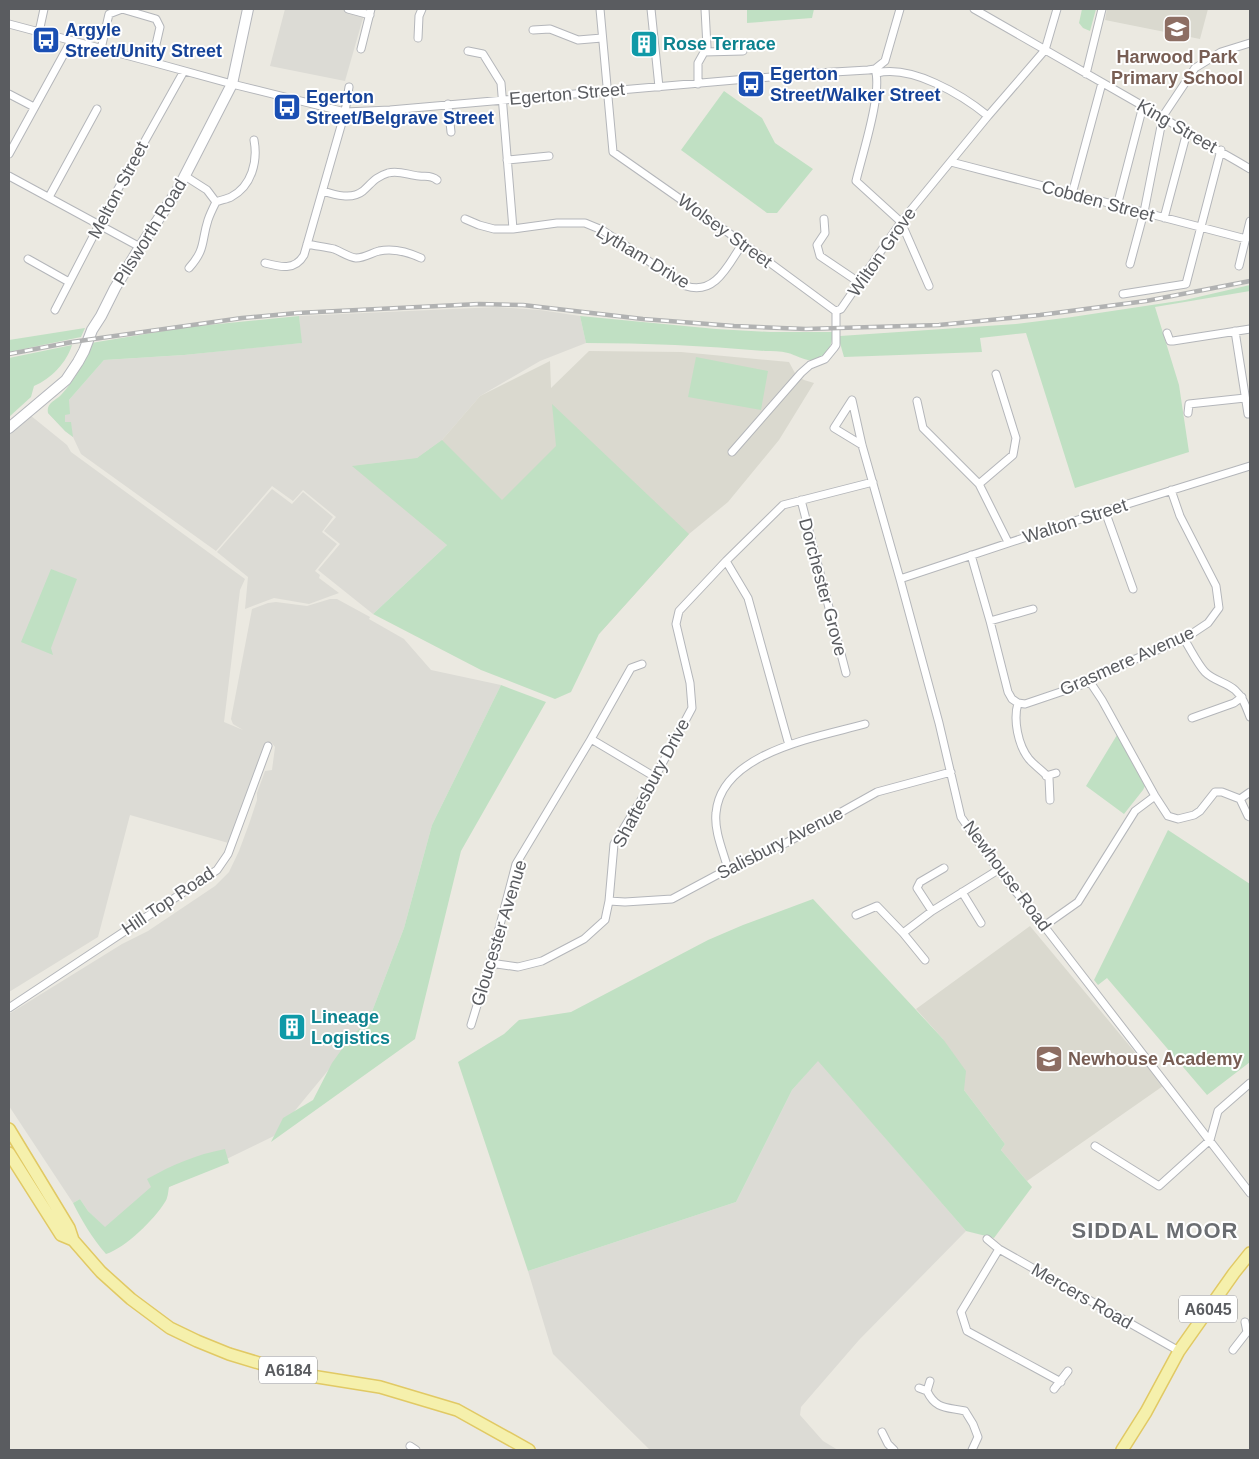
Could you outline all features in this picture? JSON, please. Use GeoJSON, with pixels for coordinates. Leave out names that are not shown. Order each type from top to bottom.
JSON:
{"type":"FeatureCollection","features":[{"type":"Feature","properties":{"kind":"main road","name":"A6184"},"geometry":{"type":"LineString","coordinates":[[9,1129],[69,1228],[72,1240]]}},
{"type":"Feature","properties":{"kind":"main road","name":"A6184"},"geometry":{"type":"LineString","coordinates":[[9,1153],[61,1235],[72,1240],[131,1299],[170,1328],[229,1354],[272,1367],[305,1375],[380,1387],[457,1410],[529,1450]]}},
{"type":"Feature","properties":{"kind":"main road","name":"A6045"},"geometry":{"type":"LineString","coordinates":[[1122,1450],[1146,1412],[1179,1350],[1250,1253]]}},
{"type":"Feature","properties":{"kind":"street"},"geometry":{"type":"LineString","coordinates":[[39,32],[44,9]]}},
{"type":"Feature","properties":{"kind":"street"},"geometry":{"type":"LineString","coordinates":[[101,49],[109,14],[122,9],[156,19],[160,27],[152,62]]}},
{"type":"Feature","properties":{"kind":"street","name":"Pilsworth Road"},"geometry":{"type":"LineString","coordinates":[[9,428],[66,380],[78,362],[92,330],[140,247],[177,191],[232,84],[248,9]]}},
{"type":"Feature","properties":{"kind":"street"},"geometry":{"type":"LineString","coordinates":[[348,9],[371,12],[361,49]]}},
{"type":"Feature","properties":{"kind":"street"},"geometry":{"type":"LineString","coordinates":[[418,38],[419,16],[422,9]]}},
{"type":"Feature","properties":{"kind":"street"},"geometry":{"type":"LineString","coordinates":[[600,9],[607,91]]}},
{"type":"Feature","properties":{"kind":"street"},"geometry":{"type":"LineString","coordinates":[[651,9],[660,87]]}},
{"type":"Feature","properties":{"kind":"street"},"geometry":{"type":"LineString","coordinates":[[698,84],[698,62],[707,47],[705,9]]}},
{"type":"Feature","properties":{"kind":"street"},"geometry":{"type":"LineString","coordinates":[[900,9],[885,61],[876,71],[878,85],[856,181],[901,222],[929,286]]}},
{"type":"Feature","properties":{"kind":"street","name":"King Street"},"geometry":{"type":"LineString","coordinates":[[974,9],[1163,116],[1250,169]]}},
{"type":"Feature","properties":{"kind":"street"},"geometry":{"type":"LineString","coordinates":[[1045,50],[1057,9]]}},
{"type":"Feature","properties":{"kind":"street"},"geometry":{"type":"LineString","coordinates":[[1086,74],[1102,9]]}},
{"type":"Feature","properties":{"kind":"street","name":"Egerton Street"},"geometry":{"type":"LineString","coordinates":[[9,24],[232,84],[345,112],[887,71],[920,77],[973,103],[988,116]]}},
{"type":"Feature","properties":{"kind":"street"},"geometry":{"type":"LineString","coordinates":[[533,30],[550,29],[578,40],[602,38]]}},
{"type":"Feature","properties":{"kind":"street"},"geometry":{"type":"LineString","coordinates":[[9,154],[71,41]]}},
{"type":"Feature","properties":{"kind":"street"},"geometry":{"type":"LineString","coordinates":[[1130,264],[1144,212],[1163,116],[1195,68],[1221,52],[1250,43]]}},
{"type":"Feature","properties":{"kind":"street","name":"Wilton Grove"},"geometry":{"type":"LineString","coordinates":[[732,452],[801,373],[810,365],[825,359],[832,351],[836,344],[836,311],[841,309],[860,283],[901,222],[1045,50]]}},
{"type":"Feature","properties":{"kind":"street"},"geometry":{"type":"LineString","coordinates":[[468,51],[483,54],[501,82],[513,229]]}},
{"type":"Feature","properties":{"kind":"street"},"geometry":{"type":"LineString","coordinates":[[704,52],[744,51]]}},
{"type":"Feature","properties":{"kind":"street","name":"Melton Street"},"geometry":{"type":"LineString","coordinates":[[55,310],[99,225],[184,71]]}},
{"type":"Feature","properties":{"kind":"street"},"geometry":{"type":"LineString","coordinates":[[1072,194],[1102,83]]}},
{"type":"Feature","properties":{"kind":"street"},"geometry":{"type":"LineString","coordinates":[[265,263],[285,267],[294,265],[301,260],[323,191],[350,87]]}},
{"type":"Feature","properties":{"kind":"street","name":"Wolsey Street"},"geometry":{"type":"LineString","coordinates":[[607,91],[613,152],[836,311]]}},
{"type":"Feature","properties":{"kind":"street"},"geometry":{"type":"LineString","coordinates":[[9,94],[34,107]]}},
{"type":"Feature","properties":{"kind":"street"},"geometry":{"type":"LineString","coordinates":[[448,104],[451,132]]}},
{"type":"Feature","properties":{"kind":"street"},"geometry":{"type":"LineString","coordinates":[[1117,206],[1143,106]]}},
{"type":"Feature","properties":{"kind":"street"},"geometry":{"type":"LineString","coordinates":[[49,197],[97,109]]}},
{"type":"Feature","properties":{"kind":"street"},"geometry":{"type":"LineString","coordinates":[[1164,218],[1187,132]]}},
{"type":"Feature","properties":{"kind":"street"},"geometry":{"type":"LineString","coordinates":[[189,268],[201,251],[208,221],[216,202],[232,197],[248,180],[255,163],[256,151],[254,140]]}},
{"type":"Feature","properties":{"kind":"street"},"geometry":{"type":"LineString","coordinates":[[1123,294],[1186,284],[1220,150]]}},
{"type":"Feature","properties":{"kind":"street"},"geometry":{"type":"LineString","coordinates":[[507,160],[549,156]]}},
{"type":"Feature","properties":{"kind":"street","name":"Cobden Street"},"geometry":{"type":"LineString","coordinates":[[951,162],[1246,239]]}},
{"type":"Feature","properties":{"kind":"street"},"geometry":{"type":"LineString","coordinates":[[323,191],[341,196],[355,195],[379,176],[396,172],[432,177],[437,180]]}},
{"type":"Feature","properties":{"kind":"street"},"geometry":{"type":"LineString","coordinates":[[9,176],[140,247]]}},
{"type":"Feature","properties":{"kind":"street"},"geometry":{"type":"LineString","coordinates":[[185,176],[207,190],[216,202]]}},
{"type":"Feature","properties":{"kind":"street","name":"Lytham Drive"},"geometry":{"type":"LineString","coordinates":[[465,219],[494,229],[513,229],[556,223],[585,224],[602,230],[686,286],[696,288],[714,283],[743,243]]}},
{"type":"Feature","properties":{"kind":"street"},"geometry":{"type":"LineString","coordinates":[[824,219],[825,233],[817,245],[820,256],[860,283]]}},
{"type":"Feature","properties":{"kind":"street"},"geometry":{"type":"LineString","coordinates":[[1239,266],[1250,221]]}},
{"type":"Feature","properties":{"kind":"street"},"geometry":{"type":"LineString","coordinates":[[307,244],[330,248],[351,257],[368,256],[377,252],[392,250],[411,253],[421,258]]}},
{"type":"Feature","properties":{"kind":"street"},"geometry":{"type":"LineString","coordinates":[[28,259],[69,282]]}},
{"type":"Feature","properties":{"kind":"street"},"geometry":{"type":"LineString","coordinates":[[1167,333],[1170,341],[1173,341],[1250,328]]}},
{"type":"Feature","properties":{"kind":"street"},"geometry":{"type":"LineString","coordinates":[[1235,331],[1248,414]]}},
{"type":"Feature","properties":{"kind":"street"},"geometry":{"type":"LineString","coordinates":[[978,484],[1013,455],[1016,438],[996,374]]}},
{"type":"Feature","properties":{"kind":"street"},"geometry":{"type":"LineString","coordinates":[[1188,413],[1189,404],[1245,398]]}},
{"type":"Feature","properties":{"kind":"street","name":"Newhouse Road"},"geometry":{"type":"LineString","coordinates":[[862,445],[834,428],[852,400],[862,445],[900,578],[961,817],[998,870],[1044,926],[1250,1193]]}},
{"type":"Feature","properties":{"kind":"street"},"geometry":{"type":"LineString","coordinates":[[917,401],[923,428],[978,484],[1008,542]]}},
{"type":"Feature","properties":{"kind":"street","name":"Walton Street"},"geometry":{"type":"LineString","coordinates":[[900,578],[1105,510],[1249,468]]}},
{"type":"Feature","properties":{"kind":"street","name":"Shaftesbury Drive"},"geometry":{"type":"LineString","coordinates":[[490,963],[518,966],[542,961],[584,939],[605,920],[609,901],[614,844],[655,776],[692,708],[690,683],[676,624],[679,611],[783,505],[873,482]]}},
{"type":"Feature","properties":{"kind":"street","name":"Grasmere Avenue"},"geometry":{"type":"LineString","coordinates":[[1018,703],[1026,704],[1090,682],[1099,674],[1184,639],[1208,623],[1218,608],[1216,586],[1180,516],[1171,490]]}},
{"type":"Feature","properties":{"kind":"street","name":"Dorchester Grove"},"geometry":{"type":"LineString","coordinates":[[801,500],[846,673]]}},
{"type":"Feature","properties":{"kind":"street"},"geometry":{"type":"LineString","coordinates":[[1105,510],[1133,589]]}},
{"type":"Feature","properties":{"kind":"street"},"geometry":{"type":"LineString","coordinates":[[971,555],[1008,692],[1012,699],[1018,703],[1015,720],[1024,753],[1049,778],[1050,800]]}},
{"type":"Feature","properties":{"kind":"street"},"geometry":{"type":"LineString","coordinates":[[726,562],[748,598],[789,745]]}},
{"type":"Feature","properties":{"kind":"street"},"geometry":{"type":"LineString","coordinates":[[990,621],[1033,609]]}},
{"type":"Feature","properties":{"kind":"street"},"geometry":{"type":"LineString","coordinates":[[1184,639],[1206,673],[1234,689],[1242,697],[1250,717]]}},
{"type":"Feature","properties":{"kind":"street","name":"Gloucester Avenue"},"geometry":{"type":"LineString","coordinates":[[471,1025],[490,963],[516,864],[631,668],[642,664]]}},
{"type":"Feature","properties":{"kind":"street"},"geometry":{"type":"LineString","coordinates":[[1090,682],[1168,816],[1178,819],[1197,814],[1216,792],[1222,792],[1240,799],[1250,817]]}},
{"type":"Feature","properties":{"kind":"street"},"geometry":{"type":"LineString","coordinates":[[1192,718],[1234,703],[1242,697]]}},
{"type":"Feature","properties":{"kind":"street"},"geometry":{"type":"LineString","coordinates":[[728,869],[716,826],[716,814],[720,794],[729,780],[742,768],[789,745],[865,724]]}},
{"type":"Feature","properties":{"kind":"street"},"geometry":{"type":"LineString","coordinates":[[591,738],[655,776]]}},
{"type":"Feature","properties":{"kind":"street","name":"Hill Top Road"},"geometry":{"type":"LineString","coordinates":[[9,1008],[217,870],[228,854],[268,746]]}},
{"type":"Feature","properties":{"kind":"street","name":"Salisbury Avenue"},"geometry":{"type":"LineString","coordinates":[[609,901],[672,900],[728,869],[786,843],[877,792],[951,772]]}},
{"type":"Feature","properties":{"kind":"street"},"geometry":{"type":"LineString","coordinates":[[1046,776],[1056,773]]}},
{"type":"Feature","properties":{"kind":"street"},"geometry":{"type":"LineString","coordinates":[[1240,799],[1250,792]]}},
{"type":"Feature","properties":{"kind":"street"},"geometry":{"type":"LineString","coordinates":[[1044,926],[1078,902],[1134,811],[1155,796]]}},
{"type":"Feature","properties":{"kind":"street"},"geometry":{"type":"LineString","coordinates":[[932,911],[917,888],[920,882],[944,868]]}},
{"type":"Feature","properties":{"kind":"street"},"geometry":{"type":"LineString","coordinates":[[902,933],[932,911],[998,870]]}},
{"type":"Feature","properties":{"kind":"street"},"geometry":{"type":"LineString","coordinates":[[962,892],[981,923]]}},
{"type":"Feature","properties":{"kind":"street"},"geometry":{"type":"LineString","coordinates":[[856,915],[877,906],[925,960]]}},
{"type":"Feature","properties":{"kind":"street"},"geometry":{"type":"LineString","coordinates":[[1095,1146],[1159,1186],[1210,1140],[1218,1111],[1250,1083]]}},
{"type":"Feature","properties":{"kind":"street","name":"Mercers Road"},"geometry":{"type":"LineString","coordinates":[[987,1239],[999,1249],[1179,1350]]}},
{"type":"Feature","properties":{"kind":"street"},"geometry":{"type":"LineString","coordinates":[[999,1249],[961,1312],[967,1331],[1060,1382]]}},
{"type":"Feature","properties":{"kind":"street"},"geometry":{"type":"LineString","coordinates":[[1233,1350],[1249,1332],[1245,1322]]}},
{"type":"Feature","properties":{"kind":"street"},"geometry":{"type":"LineString","coordinates":[[1054,1389],[1068,1372]]}},
{"type":"Feature","properties":{"kind":"street"},"geometry":{"type":"LineString","coordinates":[[930,1381],[927,1391],[930,1399],[938,1406],[965,1411],[973,1424],[978,1437],[972,1450]]}},
{"type":"Feature","properties":{"kind":"street"},"geometry":{"type":"LineString","coordinates":[[919,1388],[927,1391]]}},
{"type":"Feature","properties":{"kind":"street"},"geometry":{"type":"LineString","coordinates":[[882,1432],[888,1444],[894,1450]]}},
{"type":"Feature","properties":{"kind":"shaded area"},"geometry":{"type":"Polygon","coordinates":[[[285,9],[359,9],[365,11],[345,81],[270,66],[285,9]]]}},
{"type":"Feature","properties":{"kind":"shaded area","name":"Harwood Park Primary School"},"geometry":{"type":"Polygon","coordinates":[[[1107,9],[1208,9],[1200,39],[1105,20],[1107,9]]]}},
{"type":"Feature","properties":{"kind":"shaded area"},"geometry":{"type":"Polygon","coordinates":[[[497,307],[540,310],[580,316],[586,343],[540,361],[480,396],[442,440],[417,458],[353,466],[447,545],[373,614],[318,570],[340,544],[324,531],[336,517],[303,490],[293,501],[272,486],[216,551],[81,454],[73,437],[48,413],[69,400],[104,360],[184,355],[301,343],[299,316],[497,307]]]}},
{"type":"Feature","properties":{"kind":"shaded area"},"geometry":{"type":"Polygon","coordinates":[[[589,351],[681,352],[789,362],[796,375],[814,383],[779,440],[728,502],[689,534],[599,634],[452,549],[352,466],[417,458],[442,440],[480,396],[550,361],[551,388],[589,351]]]}},
{"type":"Feature","properties":{"kind":"shaded area"},"geometry":{"type":"Polygon","coordinates":[[[30,415],[67,445],[71,452],[245,579],[240,590],[224,722],[243,730],[233,724],[231,719],[252,609],[268,603],[276,602],[307,606],[330,599],[337,599],[404,639],[431,670],[501,685],[432,825],[404,928],[368,1022],[274,1136],[169,1187],[105,1228],[88,1211],[80,1199],[73,1203],[9,1106],[9,1014],[122,944],[148,931],[215,886],[229,872],[249,824],[265,771],[272,770],[275,747],[271,742],[232,844],[130,815],[98,937],[9,992],[9,434],[30,415]]]}},
{"type":"Feature","properties":{"kind":"shaded area"},"geometry":{"type":"Polygon","coordinates":[[[272,489],[292,504],[303,492],[333,517],[322,532],[337,544],[315,571],[320,575],[319,578],[339,593],[309,604],[274,598],[245,609],[248,577],[217,552],[272,489]]]}},
{"type":"Feature","properties":{"kind":"shaded area","name":"Newhouse Academy"},"geometry":{"type":"Polygon","coordinates":[[[1030,926],[1163,1086],[1027,1181],[1001,1150],[1005,1144],[964,1090],[943,1039],[916,1009],[1030,926]]]}},
{"type":"Feature","properties":{"kind":"shaded area"},"geometry":{"type":"Polygon","coordinates":[[[818,1060],[966,1231],[859,1340],[801,1407],[800,1415],[823,1441],[838,1450],[650,1450],[553,1354],[528,1271],[736,1202],[792,1090],[818,1060]]]}},
{"type":"Feature","properties":{"kind":"green space"},"geometry":{"type":"Polygon","coordinates":[[[747,9],[814,9],[812,18],[747,23],[747,9]]]}},
{"type":"Feature","properties":{"kind":"green space"},"geometry":{"type":"Polygon","coordinates":[[[1082,9],[1096,9],[1090,31],[1083,28],[1079,23],[1082,9]]]}},
{"type":"Feature","properties":{"kind":"green space"},"geometry":{"type":"Polygon","coordinates":[[[724,91],[762,118],[775,143],[813,169],[777,213],[767,213],[681,150],[724,91]]]}},
{"type":"Feature","properties":{"kind":"green space"},"geometry":{"type":"Polygon","coordinates":[[[1250,285],[1250,291],[1155,307],[1179,385],[1189,452],[1075,488],[1026,333],[980,338],[982,352],[844,357],[840,343],[840,336],[1016,324],[1185,300],[1250,285]]]}},
{"type":"Feature","properties":{"kind":"green space"},"geometry":{"type":"Polygon","coordinates":[[[299,316],[302,343],[184,355],[104,360],[69,400],[70,414],[65,415],[65,422],[71,422],[73,437],[48,413],[50,404],[61,395],[75,377],[91,343],[188,327],[299,316]]]}},
{"type":"Feature","properties":{"kind":"green space"},"geometry":{"type":"Polygon","coordinates":[[[580,316],[716,329],[770,332],[833,332],[832,342],[826,354],[818,359],[810,360],[776,351],[676,345],[586,343],[580,316]]]}},
{"type":"Feature","properties":{"kind":"green space"},"geometry":{"type":"Polygon","coordinates":[[[85,328],[81,337],[9,352],[9,340],[85,328]]]}},
{"type":"Feature","properties":{"kind":"green space"},"geometry":{"type":"Polygon","coordinates":[[[72,345],[58,369],[34,386],[31,397],[9,417],[9,358],[72,345]]]}},
{"type":"Feature","properties":{"kind":"green space"},"geometry":{"type":"Polygon","coordinates":[[[696,357],[768,371],[761,410],[688,397],[696,357]]]}},
{"type":"Feature","properties":{"kind":"green space"},"geometry":{"type":"Polygon","coordinates":[[[552,404],[689,534],[599,634],[571,692],[555,699],[481,670],[373,614],[447,545],[352,466],[417,458],[442,440],[502,500],[556,446],[552,404]]]}},
{"type":"Feature","properties":{"kind":"green space"},"geometry":{"type":"Polygon","coordinates":[[[51,569],[77,579],[51,648],[53,655],[21,642],[51,569]]]}},
{"type":"Feature","properties":{"kind":"green space"},"geometry":{"type":"Polygon","coordinates":[[[501,685],[546,702],[461,851],[415,1039],[271,1142],[283,1118],[313,1100],[332,1063],[352,1035],[368,1022],[404,928],[432,825],[501,685]]]}},
{"type":"Feature","properties":{"kind":"green space"},"geometry":{"type":"Polygon","coordinates":[[[1117,735],[1145,786],[1124,814],[1086,786],[1117,735]]]}},
{"type":"Feature","properties":{"kind":"green space"},"geometry":{"type":"Polygon","coordinates":[[[1168,830],[1250,884],[1250,1062],[1207,1095],[1107,978],[1098,985],[1094,980],[1168,830]]]}},
{"type":"Feature","properties":{"kind":"green space"},"geometry":{"type":"Polygon","coordinates":[[[813,899],[943,1039],[966,1071],[964,1090],[1005,1144],[1001,1150],[1032,1187],[994,1238],[966,1231],[818,1061],[792,1090],[736,1202],[528,1271],[458,1062],[504,1034],[519,1020],[571,1012],[708,940],[813,899]]]}},
{"type":"Feature","properties":{"kind":"green space"},"geometry":{"type":"Polygon","coordinates":[[[225,1149],[229,1163],[169,1187],[166,1200],[147,1225],[122,1246],[106,1254],[96,1242],[73,1203],[80,1199],[88,1211],[105,1227],[151,1187],[147,1179],[185,1161],[225,1149]]]}},
{"type":"Feature","properties":{"kind":"railway"},"geometry":{"type":"LineString","coordinates":[[9,354],[72,342],[242,318],[297,313],[479,304],[523,305],[643,319],[734,326],[806,329],[939,325],[1040,315],[1146,301],[1250,281]]}},
{"type":"Feature","properties":{"kind":"place","name":"Harwood Park Primary School"},"geometry":{"type":"Point","coordinates":[1177,29]}},
{"type":"Feature","properties":{"kind":"place","name":"Argyle Street/Unity Street"},"geometry":{"type":"Point","coordinates":[46,40]}},
{"type":"Feature","properties":{"kind":"place","name":"Rose Terrace"},"geometry":{"type":"Point","coordinates":[644,44]}},
{"type":"Feature","properties":{"kind":"place","name":"Egerton Street/Walker Street"},"geometry":{"type":"Point","coordinates":[751,84]}},
{"type":"Feature","properties":{"kind":"place","name":"Egerton Street/Belgrave Street"},"geometry":{"type":"Point","coordinates":[287,107]}},
{"type":"Feature","properties":{"kind":"place","name":"Lineage Logistics"},"geometry":{"type":"Point","coordinates":[292,1027]}},
{"type":"Feature","properties":{"kind":"place","name":"Newhouse Academy"},"geometry":{"type":"Point","coordinates":[1049,1059]}},
{"type":"Feature","properties":{"kind":"district","name":"SIDDAL MOOR"},"geometry":{"type":"Point","coordinates":[1155,1230]}}]}
